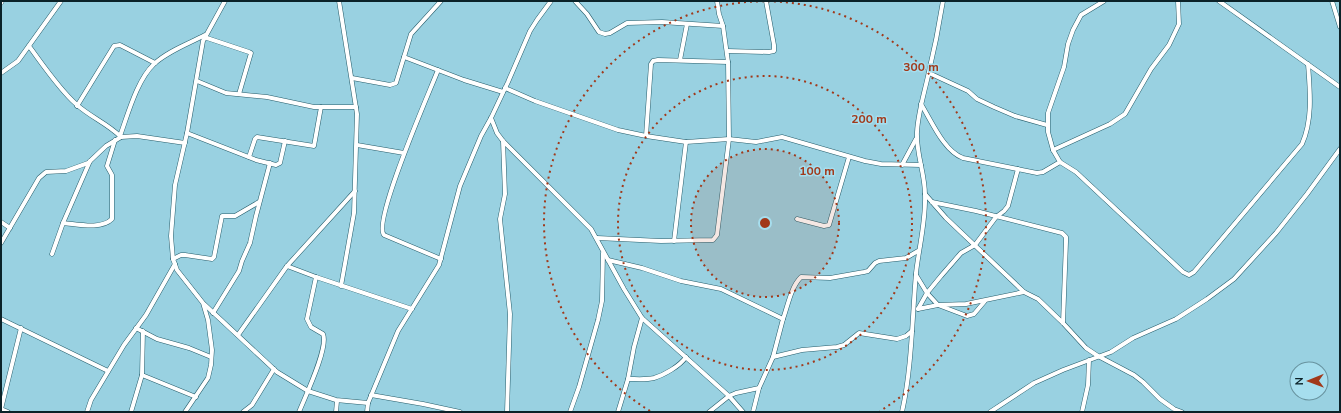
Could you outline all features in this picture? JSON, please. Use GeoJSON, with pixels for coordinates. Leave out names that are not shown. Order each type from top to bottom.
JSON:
{"type":"FeatureCollection","features":[{"type":"Feature","properties":{"kind":"street"},"geometry":{"type":"LineString","coordinates":[[1,73],[18,61],[61,1]]}},
{"type":"Feature","properties":{"kind":"street"},"geometry":{"type":"LineString","coordinates":[[225,1],[205,36],[185,143],[175,185],[171,236],[173,259],[181,276],[203,303],[274,369],[308,390],[337,401],[368,403]]}},
{"type":"Feature","properties":{"kind":"street"},"geometry":{"type":"LineString","coordinates":[[339,1],[356,107],[355,190],[353,220],[341,286]]}},
{"type":"Feature","properties":{"kind":"street"},"geometry":{"type":"LineString","coordinates":[[352,78],[392,86],[396,83],[411,34],[441,1]]}},
{"type":"Feature","properties":{"kind":"street"},"geometry":{"type":"LineString","coordinates":[[367,412],[371,395],[384,368],[397,334],[439,265],[460,186],[480,136],[491,118],[530,31],[551,1]]}},
{"type":"Feature","properties":{"kind":"street"},"geometry":{"type":"LineString","coordinates":[[575,1],[588,14],[602,34],[608,34],[627,23],[662,22],[723,26]]}},
{"type":"Feature","properties":{"kind":"street"},"geometry":{"type":"LineString","coordinates":[[597,238],[674,241],[713,240],[717,235],[728,139],[728,51],[717,1]]}},
{"type":"Feature","properties":{"kind":"street"},"geometry":{"type":"LineString","coordinates":[[728,51],[774,51],[766,1]]}},
{"type":"Feature","properties":{"kind":"street"},"geometry":{"type":"LineString","coordinates":[[902,412],[908,386],[912,331],[916,310],[918,251],[924,222],[925,194],[917,148],[917,137],[921,104],[929,73],[942,1]]}},
{"type":"Feature","properties":{"kind":"street"},"geometry":{"type":"LineString","coordinates":[[1104,1],[1082,15],[1073,30],[1068,44],[1064,67],[1048,113],[1047,125],[1053,150],[1060,162],[1076,172],[1182,272],[1189,275],[1194,272],[1302,144],[1306,136],[1311,100],[1308,64]]}},
{"type":"Feature","properties":{"kind":"street"},"geometry":{"type":"LineString","coordinates":[[1053,150],[1110,124],[1125,114],[1151,69],[1169,45],[1179,24],[1178,1]]}},
{"type":"Feature","properties":{"kind":"street"},"geometry":{"type":"LineString","coordinates":[[1219,1],[1340,87]]}},
{"type":"Feature","properties":{"kind":"street"},"geometry":{"type":"LineString","coordinates":[[1332,1],[1340,27]]}},
{"type":"Feature","properties":{"kind":"street"},"geometry":{"type":"LineString","coordinates":[[680,60],[687,24]]}},
{"type":"Feature","properties":{"kind":"street"},"geometry":{"type":"LineString","coordinates":[[120,137],[141,81],[149,69],[170,53],[205,36],[251,53],[239,94]]}},
{"type":"Feature","properties":{"kind":"street"},"geometry":{"type":"LineString","coordinates":[[77,106],[114,46],[120,45],[155,63]]}},
{"type":"Feature","properties":{"kind":"street"},"geometry":{"type":"LineString","coordinates":[[29,46],[77,106],[110,126],[120,137]]}},
{"type":"Feature","properties":{"kind":"street"},"geometry":{"type":"LineString","coordinates":[[404,57],[438,70],[504,90],[618,130],[646,136],[686,142],[728,139],[756,142],[782,137],[849,157],[881,164],[921,165]]}},
{"type":"Feature","properties":{"kind":"street"},"geometry":{"type":"LineString","coordinates":[[646,136],[651,63],[658,60],[728,62]]}},
{"type":"Feature","properties":{"kind":"street"},"geometry":{"type":"LineString","coordinates":[[438,70],[404,153],[386,211],[382,233],[384,236],[441,259]]}},
{"type":"Feature","properties":{"kind":"street"},"geometry":{"type":"LineString","coordinates":[[929,73],[968,91],[977,99],[1015,116],[1047,125]]}},
{"type":"Feature","properties":{"kind":"street"},"geometry":{"type":"LineString","coordinates":[[197,80],[226,93],[268,97],[292,103],[321,107],[356,107]]}},
{"type":"Feature","properties":{"kind":"street"},"geometry":{"type":"LineString","coordinates":[[921,104],[946,144],[958,156],[1041,173],[1060,162]]}},
{"type":"Feature","properties":{"kind":"street"},"geometry":{"type":"LineString","coordinates":[[249,157],[257,137],[312,146],[315,145],[321,107]]}},
{"type":"Feature","properties":{"kind":"street"},"geometry":{"type":"LineString","coordinates":[[491,118],[497,133],[503,141],[584,220],[597,238],[603,252],[627,295],[642,318],[729,396],[743,412]]}},
{"type":"Feature","properties":{"kind":"street"},"geometry":{"type":"LineString","coordinates":[[187,133],[249,157],[276,165],[280,163],[285,142]]}},
{"type":"Feature","properties":{"kind":"street"},"geometry":{"type":"LineString","coordinates":[[1,243],[39,178],[46,172],[66,170],[90,161],[106,146],[120,137],[137,136],[185,143]]}},
{"type":"Feature","properties":{"kind":"street"},"geometry":{"type":"LineString","coordinates":[[902,165],[917,137]]}},
{"type":"Feature","properties":{"kind":"street"},"geometry":{"type":"LineString","coordinates":[[63,223],[99,225],[112,219],[112,175],[107,166],[115,140]]}},
{"type":"Feature","properties":{"kind":"street"},"geometry":{"type":"LineString","coordinates":[[503,141],[505,194],[500,219],[510,314],[507,412]]}},
{"type":"Feature","properties":{"kind":"street"},"geometry":{"type":"LineString","coordinates":[[674,241],[686,142]]}},
{"type":"Feature","properties":{"kind":"street"},"geometry":{"type":"LineString","coordinates":[[356,145],[404,153]]}},
{"type":"Feature","properties":{"kind":"street"},"geometry":{"type":"LineString","coordinates":[[990,412],[1034,383],[1111,352],[1133,338],[1176,319],[1234,279],[1276,233],[1340,149]]}},
{"type":"Feature","properties":{"kind":"street"},"geometry":{"type":"LineString","coordinates":[[797,219],[824,226],[829,225],[849,157]]}},
{"type":"Feature","properties":{"kind":"street"},"geometry":{"type":"LineString","coordinates":[[52,254],[63,223],[90,161]]}},
{"type":"Feature","properties":{"kind":"street"},"geometry":{"type":"LineString","coordinates":[[213,313],[239,271],[241,262],[252,237],[270,163]]}},
{"type":"Feature","properties":{"kind":"street"},"geometry":{"type":"LineString","coordinates":[[916,310],[927,293],[961,254],[975,245],[996,217],[1008,206],[1018,169]]}},
{"type":"Feature","properties":{"kind":"street"},"geometry":{"type":"LineString","coordinates":[[238,335],[287,266],[355,190]]}},
{"type":"Feature","properties":{"kind":"street"},"geometry":{"type":"LineString","coordinates":[[925,194],[946,218],[1024,292],[1038,299],[1086,348],[1143,382],[1160,399],[1174,409],[1182,412]]}},
{"type":"Feature","properties":{"kind":"street"},"geometry":{"type":"LineString","coordinates":[[173,259],[181,255],[212,259],[214,257],[222,216],[235,216],[260,202]]}},
{"type":"Feature","properties":{"kind":"street"},"geometry":{"type":"LineString","coordinates":[[932,202],[1062,233],[1066,237],[1063,323]]}},
{"type":"Feature","properties":{"kind":"street"},"geometry":{"type":"LineString","coordinates":[[1,222],[10,228]]}},
{"type":"Feature","properties":{"kind":"street"},"geometry":{"type":"LineString","coordinates":[[753,412],[759,388],[773,357],[791,296],[798,280],[801,277],[830,278],[864,272],[868,271],[875,263],[879,261],[906,258],[918,251]]}},
{"type":"Feature","properties":{"kind":"street"},"geometry":{"type":"LineString","coordinates":[[570,412],[579,388],[602,301],[603,252]]}},
{"type":"Feature","properties":{"kind":"street"},"geometry":{"type":"LineString","coordinates":[[608,260],[642,268],[681,281],[721,290],[783,319]]}},
{"type":"Feature","properties":{"kind":"street"},"geometry":{"type":"LineString","coordinates":[[87,412],[91,400],[108,371],[124,345],[146,315],[175,264]]}},
{"type":"Feature","properties":{"kind":"street"},"geometry":{"type":"LineString","coordinates":[[287,266],[316,278],[412,309]]}},
{"type":"Feature","properties":{"kind":"street"},"geometry":{"type":"LineString","coordinates":[[916,275],[927,293],[938,305],[967,316],[974,314],[985,301]]}},
{"type":"Feature","properties":{"kind":"street"},"geometry":{"type":"LineString","coordinates":[[299,412],[318,364],[324,342],[323,334],[311,328],[308,319],[316,278]]}},
{"type":"Feature","properties":{"kind":"street"},"geometry":{"type":"LineString","coordinates":[[916,310],[938,305],[966,304],[985,301],[1024,292]]}},
{"type":"Feature","properties":{"kind":"street"},"geometry":{"type":"LineString","coordinates":[[185,412],[208,378],[210,372],[211,357],[208,320],[203,303]]}},
{"type":"Feature","properties":{"kind":"street"},"geometry":{"type":"LineString","coordinates":[[1,318],[108,371]]}},
{"type":"Feature","properties":{"kind":"street"},"geometry":{"type":"LineString","coordinates":[[618,412],[628,379],[634,347],[642,318]]}},
{"type":"Feature","properties":{"kind":"street"},"geometry":{"type":"LineString","coordinates":[[8,412],[1,409],[21,328]]}},
{"type":"Feature","properties":{"kind":"street"},"geometry":{"type":"LineString","coordinates":[[136,328],[157,339],[189,348],[211,357]]}},
{"type":"Feature","properties":{"kind":"street"},"geometry":{"type":"LineString","coordinates":[[131,412],[142,375],[143,331]]}},
{"type":"Feature","properties":{"kind":"street"},"geometry":{"type":"LineString","coordinates":[[773,357],[802,350],[837,347],[844,345],[859,333],[897,339],[906,336],[912,331]]}},
{"type":"Feature","properties":{"kind":"street"},"geometry":{"type":"LineString","coordinates":[[628,379],[656,377],[680,365],[686,357]]}},
{"type":"Feature","properties":{"kind":"street"},"geometry":{"type":"LineString","coordinates":[[1082,412],[1088,385],[1090,360]]}},
{"type":"Feature","properties":{"kind":"street"},"geometry":{"type":"LineString","coordinates":[[243,412],[252,405],[274,369]]}},
{"type":"Feature","properties":{"kind":"street"},"geometry":{"type":"LineString","coordinates":[[142,375],[196,397]]}},
{"type":"Feature","properties":{"kind":"street"},"geometry":{"type":"LineString","coordinates":[[709,412],[729,396],[759,388]]}},
{"type":"Feature","properties":{"kind":"street"},"geometry":{"type":"LineString","coordinates":[[371,395],[460,412]]}},
{"type":"Feature","properties":{"kind":"street"},"geometry":{"type":"LineString","coordinates":[[336,412],[337,401]]}}]}
